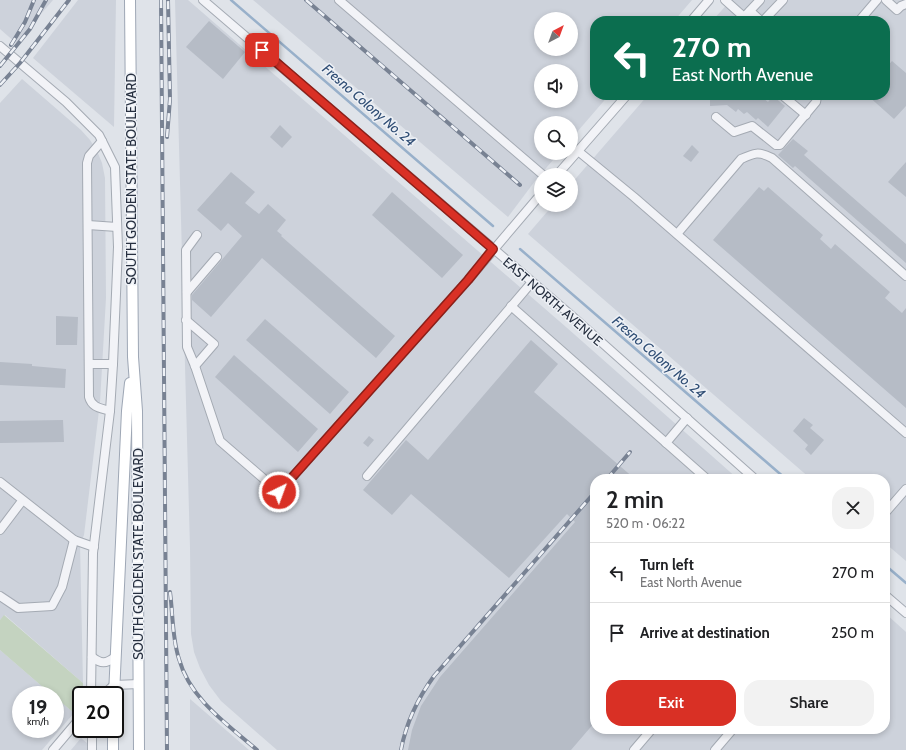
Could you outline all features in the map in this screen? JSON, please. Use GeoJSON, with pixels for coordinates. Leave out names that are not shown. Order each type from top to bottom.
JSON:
{"type":"FeatureCollection","features":[{"type":"Feature","properties":{"kind":"main road","name":"SOUTH GOLDEN STATE BOULEVARD"},"geometry":{"type":"LineString","coordinates":[[130,0],[133,357],[137,411],[139,750]]}},
{"type":"Feature","properties":{"kind":"main road","name":"SOUTH GOLDEN STATE BOULEVARD"},"geometry":{"type":"LineString","coordinates":[[114,686],[127,411],[133,357]]}},
{"type":"Feature","properties":{"kind":"main road"},"geometry":{"type":"LineString","coordinates":[[113,738],[113,750]]}},
{"type":"Feature","properties":{"kind":"street","name":"EAST NORTH AVENUE"},"geometry":{"type":"LineString","coordinates":[[203,0],[532,282],[749,474]]}},
{"type":"Feature","properties":{"kind":"street"},"geometry":{"type":"LineString","coordinates":[[339,0],[535,168]]}},
{"type":"Feature","properties":{"kind":"street"},"geometry":{"type":"LineString","coordinates":[[695,16],[709,0]]}},
{"type":"Feature","properties":{"kind":"street"},"geometry":{"type":"LineString","coordinates":[[724,0],[745,16],[760,0]]}},
{"type":"Feature","properties":{"kind":"street"},"geometry":{"type":"LineString","coordinates":[[767,16],[783,0]]}},
{"type":"Feature","properties":{"kind":"street"},"geometry":{"type":"LineString","coordinates":[[863,16],[877,0]]}},
{"type":"Feature","properties":{"kind":"street"},"geometry":{"type":"LineString","coordinates":[[886,0],[897,10],[903,3]]}},
{"type":"Feature","properties":{"kind":"street"},"geometry":{"type":"LineString","coordinates":[[0,46],[66,102],[99,135],[115,167],[118,247],[113,364],[110,411],[94,547],[91,686]]}},
{"type":"Feature","properties":{"kind":"street"},"geometry":{"type":"LineString","coordinates":[[623,100],[578,152],[634,197],[906,433]]}},
{"type":"Feature","properties":{"kind":"street"},"geometry":{"type":"LineString","coordinates":[[788,100],[806,115]]}},
{"type":"Feature","properties":{"kind":"street"},"geometry":{"type":"LineString","coordinates":[[716,117],[734,132],[750,126],[755,127],[776,145],[780,145],[806,115],[816,100]]}},
{"type":"Feature","properties":{"kind":"street"},"geometry":{"type":"LineString","coordinates":[[102,141],[89,156],[87,163],[89,397],[91,403],[95,406],[110,411]]}},
{"type":"Feature","properties":{"kind":"street"},"geometry":{"type":"LineString","coordinates":[[677,234],[741,159],[755,153],[763,153],[772,158],[906,276]]}},
{"type":"Feature","properties":{"kind":"street"},"geometry":{"type":"LineString","coordinates":[[563,168],[571,160]]}},
{"type":"Feature","properties":{"kind":"street"},"geometry":{"type":"LineString","coordinates":[[197,235],[186,250],[187,347],[195,366],[220,441],[279,492],[468,280],[534,202]]}},
{"type":"Feature","properties":{"kind":"street"},"geometry":{"type":"LineString","coordinates":[[88,225],[117,226]]}},
{"type":"Feature","properties":{"kind":"street"},"geometry":{"type":"LineString","coordinates":[[187,292],[217,257]]}},
{"type":"Feature","properties":{"kind":"street"},"geometry":{"type":"LineString","coordinates":[[367,476],[532,282]]}},
{"type":"Feature","properties":{"kind":"street"},"geometry":{"type":"LineString","coordinates":[[511,306],[701,474]]}},
{"type":"Feature","properties":{"kind":"street"},"geometry":{"type":"LineString","coordinates":[[186,320],[214,344],[195,366]]}},
{"type":"Feature","properties":{"kind":"street"},"geometry":{"type":"LineString","coordinates":[[89,364],[113,364]]}},
{"type":"Feature","properties":{"kind":"street"},"geometry":{"type":"LineString","coordinates":[[666,443],[687,418]]}},
{"type":"Feature","properties":{"kind":"street"},"geometry":{"type":"LineString","coordinates":[[0,482],[22,501],[74,540],[94,547]]}},
{"type":"Feature","properties":{"kind":"street"},"geometry":{"type":"LineString","coordinates":[[890,507],[906,489]]}},
{"type":"Feature","properties":{"kind":"street"},"geometry":{"type":"LineString","coordinates":[[0,530],[22,501]]}},
{"type":"Feature","properties":{"kind":"street"},"geometry":{"type":"LineString","coordinates":[[0,596],[18,608],[52,606],[62,587],[74,540]]}},
{"type":"Feature","properties":{"kind":"street"},"geometry":{"type":"LineString","coordinates":[[890,599],[906,613]]}},
{"type":"Feature","properties":{"kind":"street"},"geometry":{"type":"LineString","coordinates":[[92,656],[97,661],[103,662],[109,662],[115,657]]}},
{"type":"Feature","properties":{"kind":"street"},"geometry":{"type":"LineString","coordinates":[[124,688],[139,684]]}},
{"type":"Feature","properties":{"kind":"street"},"geometry":{"type":"LineString","coordinates":[[53,750],[72,728]]}},
{"type":"Feature","properties":{"kind":"street"},"geometry":{"type":"LineString","coordinates":[[634,750],[648,734]]}},
{"type":"Feature","properties":{"kind":"street"},"geometry":{"type":"LineString","coordinates":[[715,750],[729,734]]}},
{"type":"Feature","properties":{"kind":"street"},"geometry":{"type":"LineString","coordinates":[[92,738],[92,750]]}},
{"type":"Feature","properties":{"kind":"shaded area"},"geometry":{"type":"Polygon","coordinates":[[[0,0],[53,0],[16,43],[0,29],[0,0]]]}},
{"type":"Feature","properties":{"kind":"shaded area"},"geometry":{"type":"Polygon","coordinates":[[[78,0],[116,0],[114,127],[33,58],[78,0]]]}},
{"type":"Feature","properties":{"kind":"shaded area"},"geometry":{"type":"Polygon","coordinates":[[[175,0],[188,0],[566,327],[732,474],[590,474],[590,734],[890,734],[890,618],[906,632],[906,750],[277,750],[221,701],[209,685],[200,668],[194,652],[191,634],[175,0]]]}},
{"type":"Feature","properties":{"kind":"shaded area"},"geometry":{"type":"Polygon","coordinates":[[[253,0],[692,0],[678,16],[590,16],[590,100],[605,100],[578,131],[578,116],[534,116],[534,160],[553,160],[546,168],[534,168],[534,182],[508,217],[253,0]]]}},
{"type":"Feature","properties":{"kind":"shaded area"},"geometry":{"type":"Polygon","coordinates":[[[731,0],[906,0],[906,561],[890,547],[890,474],[805,474],[528,234],[547,212],[578,212],[578,176],[644,100],[890,100],[890,16],[717,16],[731,0]]]}},
{"type":"Feature","properties":{"kind":"shaded area"},"geometry":{"type":"Polygon","coordinates":[[[22,79],[81,130],[90,140],[102,163],[105,178],[106,298],[100,402],[84,535],[80,544],[83,683],[5,615],[0,620],[0,103],[22,79]]]}},
{"type":"Feature","properties":{"kind":"shaded area"},"geometry":{"type":"Polygon","coordinates":[[[0,650],[42,686],[12,686],[12,738],[52,738],[42,750],[0,750],[0,650]]]}},
{"type":"Feature","properties":{"kind":"shaded area"},"geometry":{"type":"Polygon","coordinates":[[[190,699],[249,750],[190,750],[190,699]]]}},
{"type":"Feature","properties":{"kind":"shaded area"},"geometry":{"type":"Polygon","coordinates":[[[64,705],[72,711],[72,715],[64,725],[64,705]]]}},
{"type":"Feature","properties":{"kind":"shaded area"},"geometry":{"type":"Polygon","coordinates":[[[81,738],[87,743],[88,750],[71,750],[81,738]]]}},
{"type":"Feature","properties":{"kind":"green space"},"geometry":{"type":"Polygon","coordinates":[[[4,615],[83,683],[83,686],[72,686],[72,711],[64,705],[64,686],[42,686],[0,650],[0,620],[4,615]]]}},
{"type":"Feature","properties":{"kind":"building"},"geometry":{"type":"Polygon","coordinates":[[[209,21],[245,52],[223,79],[186,47],[209,21]]]}},
{"type":"Feature","properties":{"kind":"building"},"geometry":{"type":"Polygon","coordinates":[[[892,61],[906,73],[906,106],[894,119],[873,100],[890,100],[890,63],[892,61]]]}},
{"type":"Feature","properties":{"kind":"building"},"geometry":{"type":"Polygon","coordinates":[[[710,100],[765,100],[768,102],[770,100],[778,100],[785,106],[768,127],[758,118],[756,120],[747,112],[744,114],[738,109],[736,112],[727,105],[710,106],[710,100]]]}},
{"type":"Feature","properties":{"kind":"building"},"geometry":{"type":"Polygon","coordinates":[[[280,125],[292,137],[282,148],[270,137],[280,125]]]}},
{"type":"Feature","properties":{"kind":"building"},"geometry":{"type":"Polygon","coordinates":[[[793,139],[808,151],[804,155],[906,244],[906,263],[795,166],[793,168],[778,155],[793,139]]]}},
{"type":"Feature","properties":{"kind":"building"},"geometry":{"type":"Polygon","coordinates":[[[692,145],[699,152],[691,162],[683,156],[692,145]]]}},
{"type":"Feature","properties":{"kind":"building"},"geometry":{"type":"Polygon","coordinates":[[[906,162],[906,197],[888,182],[906,162]]]}},
{"type":"Feature","properties":{"kind":"building"},"geometry":{"type":"Polygon","coordinates":[[[231,172],[255,192],[245,203],[259,214],[268,204],[286,220],[277,231],[282,235],[281,236],[395,336],[376,358],[262,258],[211,317],[192,300],[192,295],[242,236],[228,223],[221,231],[197,210],[231,172]]]}},
{"type":"Feature","properties":{"kind":"building"},"geometry":{"type":"Polygon","coordinates":[[[759,187],[764,191],[768,187],[823,235],[820,239],[831,249],[835,244],[890,292],[885,298],[902,313],[906,308],[906,408],[713,240],[759,187]]]}},
{"type":"Feature","properties":{"kind":"building"},"geometry":{"type":"Polygon","coordinates":[[[392,192],[463,255],[442,278],[372,215],[392,192]]]}},
{"type":"Feature","properties":{"kind":"building"},"geometry":{"type":"Polygon","coordinates":[[[56,316],[78,317],[77,345],[56,345],[56,316]]]}},
{"type":"Feature","properties":{"kind":"building"},"geometry":{"type":"Polygon","coordinates":[[[265,319],[349,392],[330,414],[246,340],[265,319]]]}},
{"type":"Feature","properties":{"kind":"building"},"geometry":{"type":"Polygon","coordinates":[[[531,340],[558,364],[534,392],[629,474],[590,474],[590,728],[571,750],[408,750],[412,730],[421,706],[440,677],[575,522],[567,514],[509,578],[411,494],[392,515],[363,490],[406,440],[428,460],[531,340]]]}},
{"type":"Feature","properties":{"kind":"building"},"geometry":{"type":"Polygon","coordinates":[[[234,355],[318,429],[298,452],[215,377],[234,355]]]}},
{"type":"Feature","properties":{"kind":"building"},"geometry":{"type":"Polygon","coordinates":[[[0,362],[32,364],[32,366],[66,369],[65,388],[0,385],[0,362]]]}},
{"type":"Feature","properties":{"kind":"building"},"geometry":{"type":"Polygon","coordinates":[[[804,418],[813,425],[810,428],[824,440],[811,455],[805,449],[808,445],[793,431],[804,418]]]}},
{"type":"Feature","properties":{"kind":"building"},"geometry":{"type":"Polygon","coordinates":[[[63,420],[64,442],[0,443],[0,421],[63,420]]]}},
{"type":"Feature","properties":{"kind":"building"},"geometry":{"type":"Polygon","coordinates":[[[369,436],[374,440],[368,447],[363,443],[369,436]]]}},
{"type":"Feature","properties":{"kind":"waterway","name":"Fresno Colony No. 24"},"geometry":{"type":"LineString","coordinates":[[231,0],[493,226]]}},
{"type":"Feature","properties":{"kind":"waterway","name":"Fresno Colony No. 24"},"geometry":{"type":"LineString","coordinates":[[520,249],[780,474]]}},
{"type":"Feature","properties":{"kind":"waterway","name":"Fresno Colony No. 24"},"geometry":{"type":"LineString","coordinates":[[890,569],[906,583]]}},
{"type":"Feature","properties":{"kind":"railway"},"geometry":{"type":"LineString","coordinates":[[11,45],[25,22],[34,0]]}},
{"type":"Feature","properties":{"kind":"railway"},"geometry":{"type":"LineString","coordinates":[[0,66],[30,29],[46,0]]}},
{"type":"Feature","properties":{"kind":"railway"},"geometry":{"type":"LineString","coordinates":[[0,85],[20,63],[69,0]]}},
{"type":"Feature","properties":{"kind":"railway"},"geometry":{"type":"LineString","coordinates":[[161,0],[167,750]]}},
{"type":"Feature","properties":{"kind":"railway"},"geometry":{"type":"LineString","coordinates":[[167,137],[170,99],[168,0]]}},
{"type":"Feature","properties":{"kind":"railway"},"geometry":{"type":"LineString","coordinates":[[306,0],[520,185]]}},
{"type":"Feature","properties":{"kind":"railway"},"geometry":{"type":"LineString","coordinates":[[611,474],[630,452]]}},
{"type":"Feature","properties":{"kind":"railway"},"geometry":{"type":"LineString","coordinates":[[401,750],[413,711],[434,676],[590,498]]}},
{"type":"Feature","properties":{"kind":"railway"},"geometry":{"type":"LineString","coordinates":[[170,592],[175,643],[184,673],[201,699],[211,710],[257,750]]}},
{"type":"Feature","properties":{"kind":"route"},"geometry":{"type":"LineString","coordinates":[[262,50],[493,249],[468,280],[279,492]]}}]}
